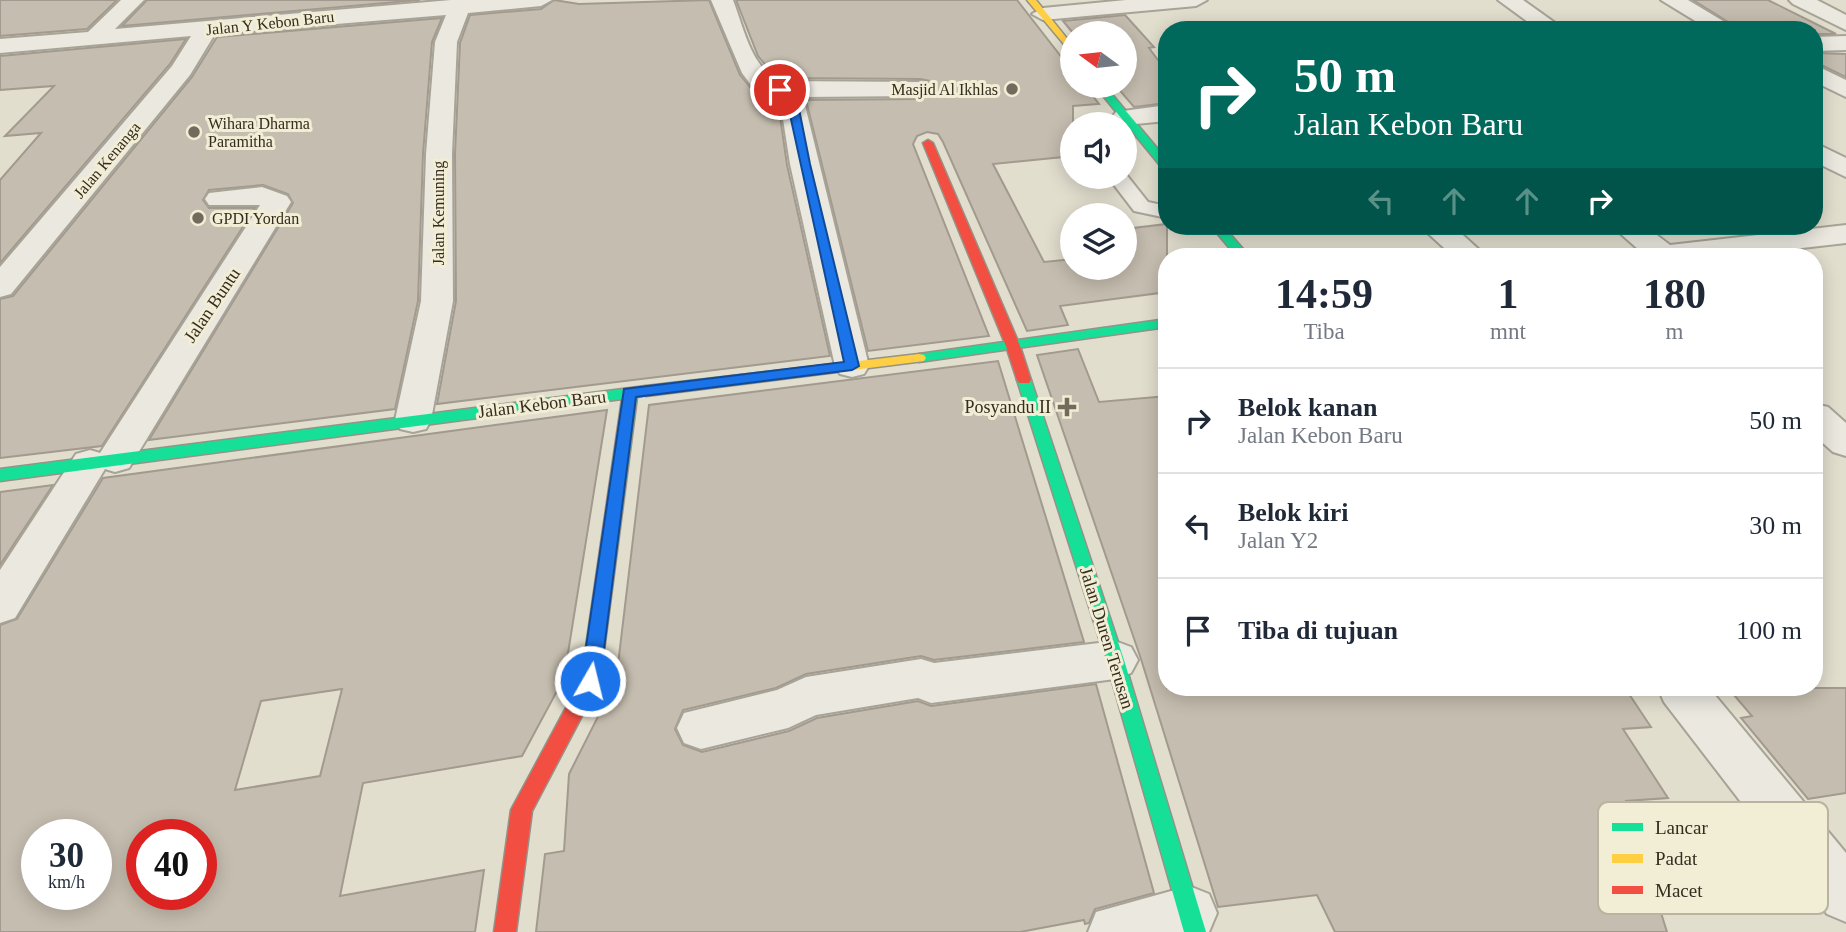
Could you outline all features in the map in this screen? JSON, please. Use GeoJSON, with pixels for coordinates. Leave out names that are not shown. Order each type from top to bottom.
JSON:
{"type":"FeatureCollection","features":[{"type":"Feature","properties":{"kind":"street"},"geometry":{"type":"LineString","coordinates":[[94,38],[133,0]]}},
{"type":"Feature","properties":{"kind":"street"},"geometry":{"type":"LineString","coordinates":[[296,19],[309,0]]}},
{"type":"Feature","properties":{"kind":"street","name":"Jalan Y Kebon Baru"},"geometry":{"type":"LineString","coordinates":[[5,57],[33,44],[461,3],[541,0]]}},
{"type":"Feature","properties":{"kind":"street"},"geometry":{"type":"LineString","coordinates":[[722,0],[752,71],[761,81],[792,99],[804,164],[852,366]]}},
{"type":"Feature","properties":{"kind":"street"},"geometry":{"type":"LineString","coordinates":[[1037,7],[1196,0]]}},
{"type":"Feature","properties":{"kind":"street"},"geometry":{"type":"LineString","coordinates":[[1509,0],[1540,21]]}},
{"type":"Feature","properties":{"kind":"street"},"geometry":{"type":"LineString","coordinates":[[1672,0],[1710,21]]}},
{"type":"Feature","properties":{"kind":"street"},"geometry":{"type":"LineString","coordinates":[[1800,0],[1846,23]]}},
{"type":"Feature","properties":{"kind":"street","name":"Jalan Kemuning"},"geometry":{"type":"LineString","coordinates":[[413,420],[437,301],[439,154],[446,42],[461,3]]}},
{"type":"Feature","properties":{"kind":"street"},"geometry":{"type":"LineString","coordinates":[[1037,7],[1060,36]]}},
{"type":"Feature","properties":{"kind":"street","name":"Jalan Kenanga"},"geometry":{"type":"LineString","coordinates":[[0,287],[182,70],[207,29]]}},
{"type":"Feature","properties":{"kind":"street"},"geometry":{"type":"LineString","coordinates":[[1823,44],[1846,43]]}},
{"type":"Feature","properties":{"kind":"street"},"geometry":{"type":"LineString","coordinates":[[1823,77],[1846,90]]}},
{"type":"Feature","properties":{"kind":"street"},"geometry":{"type":"LineString","coordinates":[[780,90],[920,89]]}},
{"type":"Feature","properties":{"kind":"street"},"geometry":{"type":"LineString","coordinates":[[1110,98],[1121,112]]}},
{"type":"Feature","properties":{"kind":"street"},"geometry":{"type":"LineString","coordinates":[[1137,116],[1158,114]]}},
{"type":"Feature","properties":{"kind":"street"},"geometry":{"type":"LineString","coordinates":[[1137,131],[1158,156]]}},
{"type":"Feature","properties":{"kind":"street","name":"Jalan Duren Terusan"},"geometry":{"type":"LineString","coordinates":[[928,143],[1013,346],[1115,660],[1192,923]]}},
{"type":"Feature","properties":{"kind":"street"},"geometry":{"type":"LineString","coordinates":[[1823,156],[1846,169]]}},
{"type":"Feature","properties":{"kind":"street","name":"Jalan Buntu"},"geometry":{"type":"LineString","coordinates":[[103,461],[277,202],[269,196],[219,199]]}},
{"type":"Feature","properties":{"kind":"street"},"geometry":{"type":"LineString","coordinates":[[1725,248],[1846,234]]}},
{"type":"Feature","properties":{"kind":"street"},"geometry":{"type":"LineString","coordinates":[[1446,235],[1461,248]]}},
{"type":"Feature","properties":{"kind":"street"},"geometry":{"type":"LineString","coordinates":[[1636,235],[1649,248]]}},
{"type":"Feature","properties":{"kind":"street","name":"Jalan Kebon Baru"},"geometry":{"type":"LineString","coordinates":[[0,475],[413,420],[1013,346],[1158,324]]}},
{"type":"Feature","properties":{"kind":"street"},"geometry":{"type":"LineString","coordinates":[[505,932],[522,810],[590,681],[629,393]]}},
{"type":"Feature","properties":{"kind":"street"},"geometry":{"type":"LineString","coordinates":[[1823,423],[1846,443]]}},
{"type":"Feature","properties":{"kind":"street"},"geometry":{"type":"LineString","coordinates":[[0,606],[103,461]]}},
{"type":"Feature","properties":{"kind":"street"},"geometry":{"type":"LineString","coordinates":[[701,728],[788,708],[806,697],[920,678],[932,683],[1115,660]]}},
{"type":"Feature","properties":{"kind":"street"},"geometry":{"type":"LineString","coordinates":[[1687,696],[1772,802]]}},
{"type":"Feature","properties":{"kind":"street"},"geometry":{"type":"LineString","coordinates":[[1828,872],[1846,895]]}},
{"type":"Feature","properties":{"kind":"street"},"geometry":{"type":"LineString","coordinates":[[1116,932],[1192,923]]}},
{"type":"Feature","properties":{"kind":"lane"},"geometry":{"type":"LineString","coordinates":[[1127,189],[1141,207],[1158,210]]}},
{"type":"Feature","properties":{"kind":"building"},"geometry":{"type":"Polygon","coordinates":[[[0,0],[117,0],[87,29],[0,36],[0,0]]]}},
{"type":"Feature","properties":{"kind":"building"},"geometry":{"type":"Polygon","coordinates":[[[147,0],[420,0],[122,26],[147,0]]]}},
{"type":"Feature","properties":{"kind":"building"},"geometry":{"type":"Polygon","coordinates":[[[554,0],[579,4],[709,0],[740,75],[750,87],[778,102],[787,165],[830,356],[437,404],[456,301],[455,154],[460,43],[470,15],[541,9],[554,0]]]}},
{"type":"Feature","properties":{"kind":"building"},"geometry":{"type":"Polygon","coordinates":[[[736,0],[1017,0],[1060,55],[1060,98],[1094,98],[1099,104],[1073,106],[1073,112],[1060,112],[1060,157],[993,164],[1044,262],[1060,260],[1060,280],[1137,280],[1137,228],[1158,225],[1158,235],[1167,235],[1167,248],[1158,248],[1158,293],[1060,306],[1068,325],[1027,331],[943,142],[938,134],[927,132],[917,136],[913,144],[989,336],[868,351],[806,100],[920,99],[931,95],[934,88],[930,81],[920,79],[782,78],[772,73],[758,56],[736,0]]]}},
{"type":"Feature","properties":{"kind":"building"},"geometry":{"type":"Polygon","coordinates":[[[1693,0],[1768,0],[1810,21],[1727,21],[1693,0]]]}},
{"type":"Feature","properties":{"kind":"building"},"geometry":{"type":"Polygon","coordinates":[[[1125,15],[1130,21],[1063,21],[1125,15]]]}},
{"type":"Feature","properties":{"kind":"building"},"geometry":{"type":"Polygon","coordinates":[[[442,18],[432,42],[423,154],[418,301],[395,409],[149,440],[293,203],[288,194],[263,185],[209,190],[203,200],[209,208],[255,208],[102,446],[0,458],[0,299],[13,296],[192,77],[217,37],[442,18]]]}},
{"type":"Feature","properties":{"kind":"building"},"geometry":{"type":"Polygon","coordinates":[[[1823,28],[1836,34],[1823,34],[1823,28]]]}},
{"type":"Feature","properties":{"kind":"building"},"geometry":{"type":"Polygon","coordinates":[[[1138,29],[1154,47],[1149,48],[1158,60],[1158,104],[1134,107],[1126,98],[1138,98],[1138,29]]]}},
{"type":"Feature","properties":{"kind":"building"},"geometry":{"type":"Polygon","coordinates":[[[186,39],[170,64],[0,263],[0,180],[41,133],[5,136],[54,86],[0,90],[0,56],[186,39]]]}},
{"type":"Feature","properties":{"kind":"building"},"geometry":{"type":"Polygon","coordinates":[[[1823,53],[1846,54],[1846,77],[1823,66],[1823,53]]]}},
{"type":"Feature","properties":{"kind":"building"},"geometry":{"type":"Polygon","coordinates":[[[1078,349],[1099,402],[1158,397],[1158,696],[1630,696],[1651,727],[1623,729],[1668,798],[1598,802],[1598,914],[1661,914],[1667,932],[1335,932],[1317,895],[1218,907],[1141,659],[1037,355],[1078,349]]]}},
{"type":"Feature","properties":{"kind":"building"},"geometry":{"type":"Polygon","coordinates":[[[998,361],[1084,642],[934,660],[921,656],[806,674],[776,688],[683,710],[675,729],[683,745],[702,752],[789,731],[817,718],[918,701],[931,706],[1096,684],[1154,893],[1095,909],[1089,923],[1085,924],[1084,920],[1020,932],[536,932],[545,854],[564,851],[569,774],[616,681],[649,405],[998,361]]]}},
{"type":"Feature","properties":{"kind":"building"},"geometry":{"type":"Polygon","coordinates":[[[607,410],[564,678],[522,756],[363,783],[340,896],[484,870],[475,932],[0,932],[0,625],[17,619],[103,478],[607,410]],[[342,689],[261,701],[235,790],[320,776],[342,689]]]}},
{"type":"Feature","properties":{"kind":"building"},"geometry":{"type":"Polygon","coordinates":[[[53,485],[0,565],[0,492],[53,485]]]}},
{"type":"Feature","properties":{"kind":"building"},"geometry":{"type":"Polygon","coordinates":[[[1823,688],[1846,688],[1846,793],[1808,799],[1741,718],[1752,716],[1735,696],[1823,696],[1823,688]]]}},
{"type":"Feature","properties":{"kind":"traffic: fast"},"geometry":{"type":"LineString","coordinates":[[1110,98],[1158,156]]}},
{"type":"Feature","properties":{"kind":"traffic: fast"},"geometry":{"type":"LineString","coordinates":[[1225,235],[1236,248]]}},
{"type":"Feature","properties":{"kind":"traffic: fast"},"geometry":{"type":"LineString","coordinates":[[919,358],[1158,324]]}},
{"type":"Feature","properties":{"kind":"traffic: fast"},"geometry":{"type":"LineString","coordinates":[[1024,380],[1115,660],[1195,932]]}},
{"type":"Feature","properties":{"kind":"traffic: fast"},"geometry":{"type":"LineString","coordinates":[[0,475],[646,391]]}},
{"type":"Feature","properties":{"kind":"traffic: fast"},"geometry":{"type":"LineString","coordinates":[[583,695],[590,681],[630,393]]}},
{"type":"Feature","properties":{"kind":"traffic: slow"},"geometry":{"type":"LineString","coordinates":[[1031,0],[1060,36]]}},
{"type":"Feature","properties":{"kind":"traffic: slow"},"geometry":{"type":"LineString","coordinates":[[646,391],[919,358]]}},
{"type":"Feature","properties":{"kind":"traffic: jam"},"geometry":{"type":"LineString","coordinates":[[928,143],[1013,346],[1024,380]]}},
{"type":"Feature","properties":{"kind":"traffic: jam"},"geometry":{"type":"LineString","coordinates":[[505,932],[522,810],[583,695]]}},
{"type":"Feature","properties":{"kind":"place","name":"Masjid Al Ikhlas"},"geometry":{"type":"Point","coordinates":[1012,89]}},
{"type":"Feature","properties":{"kind":"place","name":"Wihara Dharma Paramitha"},"geometry":{"type":"Point","coordinates":[194,132]}},
{"type":"Feature","properties":{"kind":"place","name":"GPDI Yordan"},"geometry":{"type":"Point","coordinates":[198,218]}},
{"type":"Feature","properties":{"kind":"place","name":"Posyandu II"},"geometry":{"type":"Point","coordinates":[1067,407]}},
{"type":"Feature","properties":{"kind":"route"},"geometry":{"type":"LineString","coordinates":[[590,681],[629,393],[852,366],[804,164],[792,99],[789,94],[780,90]]}}]}
